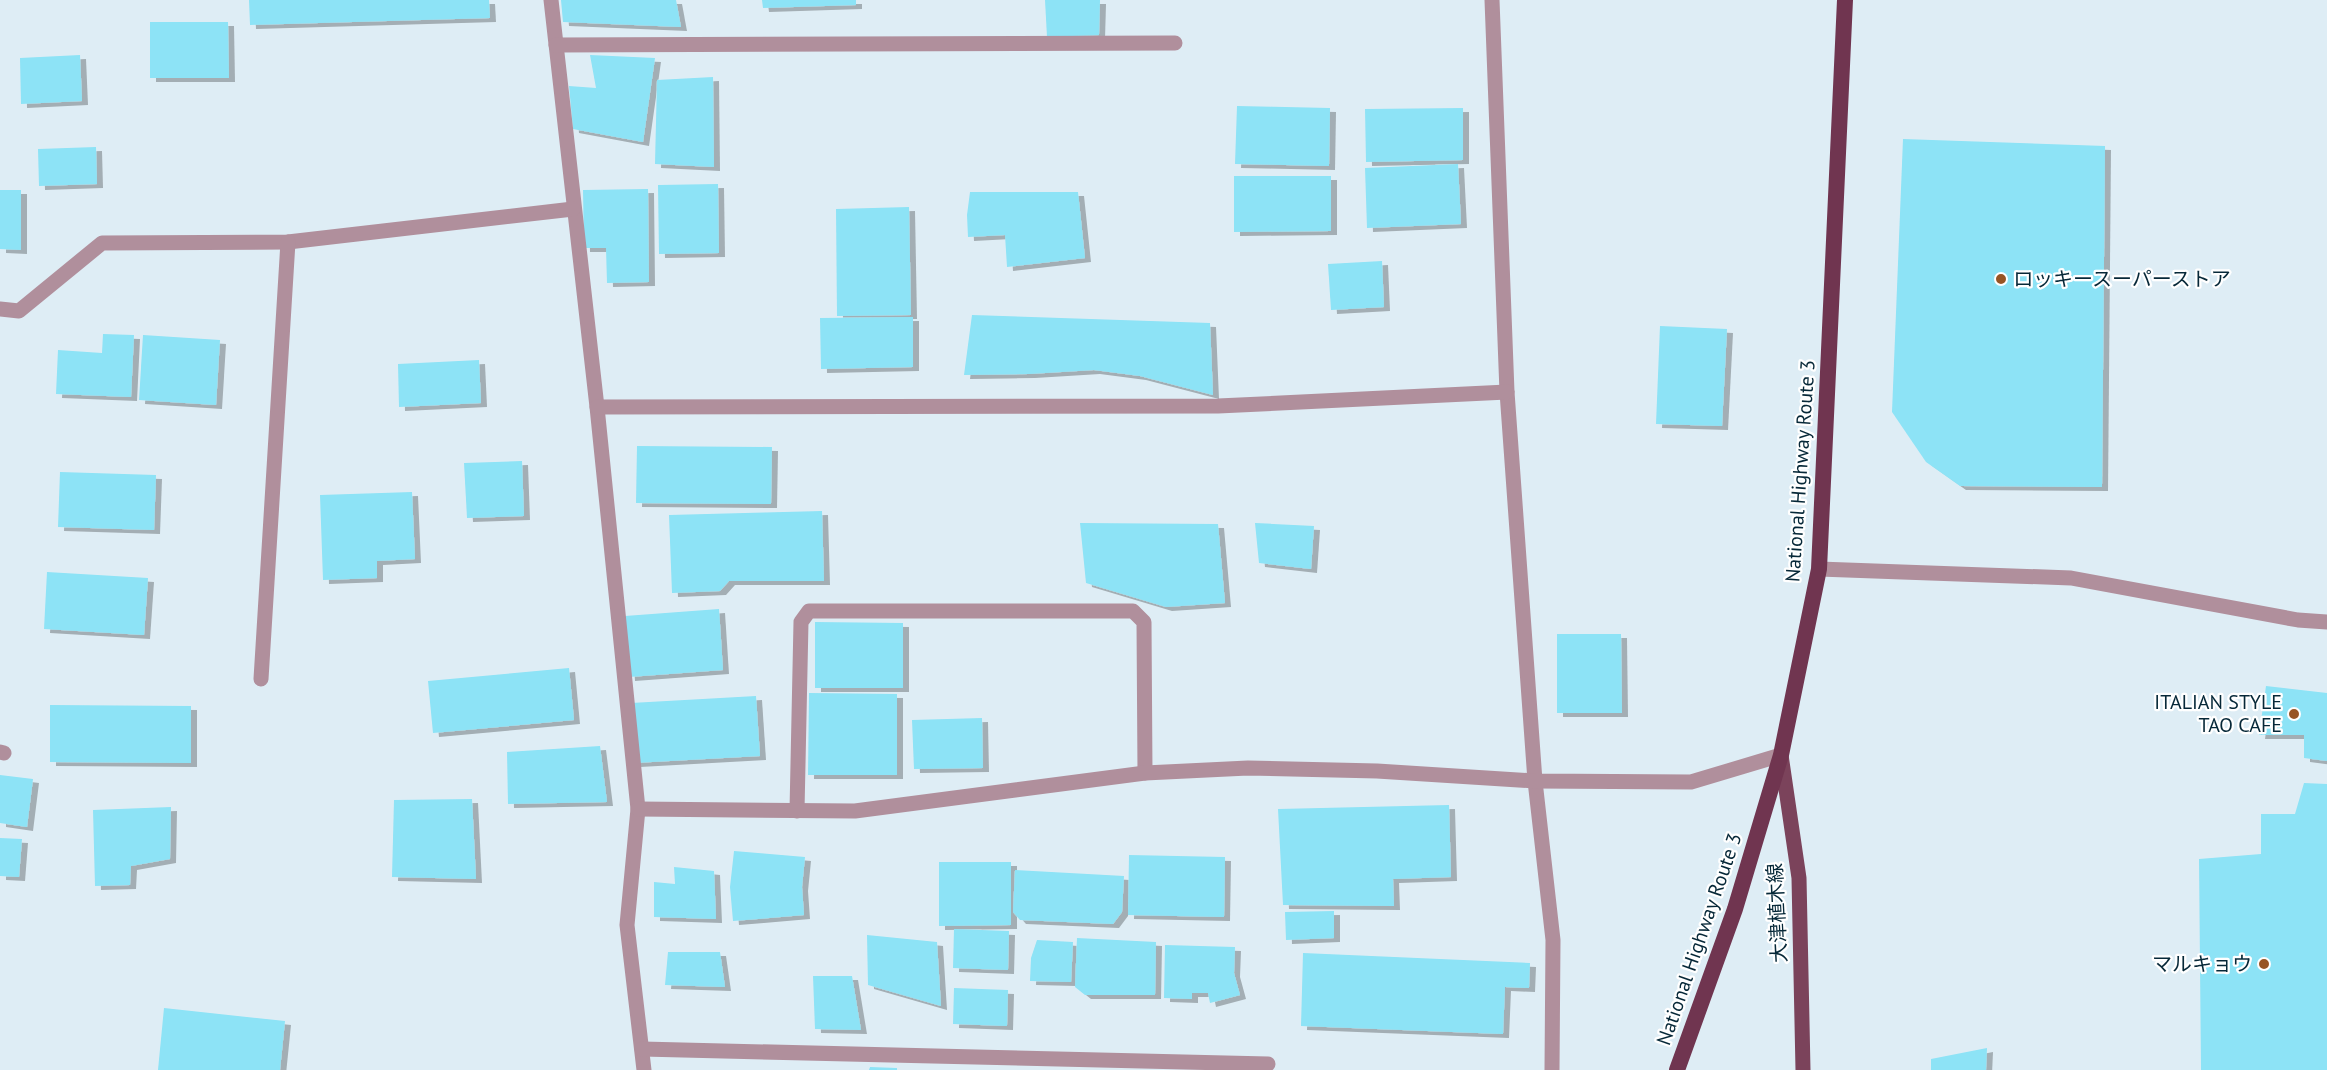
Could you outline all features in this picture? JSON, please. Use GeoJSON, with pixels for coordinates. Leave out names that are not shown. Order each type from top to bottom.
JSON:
{"type":"FeatureCollection","features":[{"type":"Feature","properties":{"kind":"highway","name":"National Highway Route 3"},"geometry":{"type":"LineString","coordinates":[[1677,1070],[1734,909],[1781,755],[1819,569],[1845,0]]}},
{"type":"Feature","properties":{"kind":"main road","name":"大津植木線"},"geometry":{"type":"LineString","coordinates":[[1781,755],[1799,878],[1803,1070]]}},
{"type":"Feature","properties":{"kind":"street"},"geometry":{"type":"LineString","coordinates":[[551,0],[597,407],[638,809],[627,925],[644,1070]]}},
{"type":"Feature","properties":{"kind":"street"},"geometry":{"type":"LineString","coordinates":[[1492,0],[1507,392],[1535,781],[1553,940],[1552,1070]]}},
{"type":"Feature","properties":{"kind":"street"},"geometry":{"type":"LineString","coordinates":[[556,45],[1175,43]]}},
{"type":"Feature","properties":{"kind":"street"},"geometry":{"type":"LineString","coordinates":[[0,309],[19,311],[102,243],[288,242],[573,209]]}},
{"type":"Feature","properties":{"kind":"street"},"geometry":{"type":"LineString","coordinates":[[261,679],[288,242]]}},
{"type":"Feature","properties":{"kind":"street"},"geometry":{"type":"LineString","coordinates":[[597,407],[1218,405],[1507,392]]}},
{"type":"Feature","properties":{"kind":"street"},"geometry":{"type":"LineString","coordinates":[[1819,569],[2071,578],[2298,620],[2327,622]]}},
{"type":"Feature","properties":{"kind":"street"},"geometry":{"type":"LineString","coordinates":[[798,811],[801,622],[808,611],[1134,611],[1144,622],[1144,773]]}},
{"type":"Feature","properties":{"kind":"street"},"geometry":{"type":"LineString","coordinates":[[638,809],[855,811],[1144,773],[1248,768],[1377,771],[1535,781],[1691,782],[1781,755]]}},
{"type":"Feature","properties":{"kind":"street"},"geometry":{"type":"LineString","coordinates":[[642,1049],[1268,1064]]}},
{"type":"Feature","properties":{"kind":"building"},"geometry":{"type":"Polygon","coordinates":[[[249,0],[489,0],[490,18],[250,25],[249,0]]]}},
{"type":"Feature","properties":{"kind":"building"},"geometry":{"type":"Polygon","coordinates":[[[561,0],[676,0],[681,27],[563,22],[561,0]]]}},
{"type":"Feature","properties":{"kind":"building"},"geometry":{"type":"Polygon","coordinates":[[[762,0],[856,0],[856,5],[763,8],[762,0]]]}},
{"type":"Feature","properties":{"kind":"building"},"geometry":{"type":"Polygon","coordinates":[[[1045,0],[1100,0],[1099,35],[1047,37],[1045,0]]]}},
{"type":"Feature","properties":{"kind":"building"},"geometry":{"type":"Polygon","coordinates":[[[150,22],[228,22],[229,78],[150,78],[150,22]]]}},
{"type":"Feature","properties":{"kind":"building"},"geometry":{"type":"Polygon","coordinates":[[[80,55],[82,101],[21,104],[20,58],[80,55]]]}},
{"type":"Feature","properties":{"kind":"building"},"geometry":{"type":"Polygon","coordinates":[[[590,55],[655,58],[643,142],[573,129],[569,86],[596,88],[590,55]]]}},
{"type":"Feature","properties":{"kind":"building"},"geometry":{"type":"Polygon","coordinates":[[[713,77],[714,167],[655,164],[657,80],[713,77]]]}},
{"type":"Feature","properties":{"kind":"building"},"geometry":{"type":"Polygon","coordinates":[[[1237,106],[1330,108],[1329,166],[1235,164],[1237,106]]]}},
{"type":"Feature","properties":{"kind":"building"},"geometry":{"type":"Polygon","coordinates":[[[1463,108],[1463,160],[1366,162],[1365,109],[1463,108]]]}},
{"type":"Feature","properties":{"kind":"building","name":"ロッキースーパーストア"},"geometry":{"type":"Polygon","coordinates":[[[1903,139],[2105,146],[2102,487],[1960,486],[1926,462],[1892,412],[1903,139]]]}},
{"type":"Feature","properties":{"kind":"building"},"geometry":{"type":"Polygon","coordinates":[[[96,147],[97,184],[39,186],[38,149],[96,147]]]}},
{"type":"Feature","properties":{"kind":"building"},"geometry":{"type":"Polygon","coordinates":[[[1458,164],[1461,224],[1367,228],[1365,168],[1458,164]]]}},
{"type":"Feature","properties":{"kind":"building"},"geometry":{"type":"Polygon","coordinates":[[[1234,176],[1331,176],[1331,231],[1234,232],[1234,176]]]}},
{"type":"Feature","properties":{"kind":"building"},"geometry":{"type":"Polygon","coordinates":[[[718,184],[719,253],[659,254],[658,185],[718,184]]]}},
{"type":"Feature","properties":{"kind":"building"},"geometry":{"type":"Polygon","coordinates":[[[648,189],[649,282],[607,283],[606,248],[584,248],[583,190],[648,189]]]}},
{"type":"Feature","properties":{"kind":"building"},"geometry":{"type":"Polygon","coordinates":[[[0,190],[21,190],[21,250],[0,249],[0,190]]]}},
{"type":"Feature","properties":{"kind":"building"},"geometry":{"type":"Polygon","coordinates":[[[970,192],[1078,192],[1085,258],[1007,267],[1005,235],[968,237],[967,215],[970,192]]]}},
{"type":"Feature","properties":{"kind":"building"},"geometry":{"type":"Polygon","coordinates":[[[909,207],[911,315],[837,316],[836,209],[909,207]]]}},
{"type":"Feature","properties":{"kind":"building"},"geometry":{"type":"Polygon","coordinates":[[[1382,261],[1384,307],[1331,310],[1328,264],[1382,261]]]}},
{"type":"Feature","properties":{"kind":"building"},"geometry":{"type":"Polygon","coordinates":[[[972,315],[1210,323],[1213,395],[1140,376],[1094,370],[964,375],[972,315]]]}},
{"type":"Feature","properties":{"kind":"building"},"geometry":{"type":"Polygon","coordinates":[[[913,317],[913,367],[821,369],[820,318],[913,317]]]}},
{"type":"Feature","properties":{"kind":"building"},"geometry":{"type":"Polygon","coordinates":[[[1660,326],[1727,329],[1722,426],[1656,424],[1660,326]]]}},
{"type":"Feature","properties":{"kind":"building"},"geometry":{"type":"Polygon","coordinates":[[[103,334],[134,335],[131,397],[56,394],[58,350],[102,353],[103,334]]]}},
{"type":"Feature","properties":{"kind":"building"},"geometry":{"type":"Polygon","coordinates":[[[143,335],[220,340],[216,405],[139,400],[143,335]]]}},
{"type":"Feature","properties":{"kind":"building"},"geometry":{"type":"Polygon","coordinates":[[[479,360],[481,403],[399,407],[398,364],[479,360]]]}},
{"type":"Feature","properties":{"kind":"building"},"geometry":{"type":"Polygon","coordinates":[[[637,446],[772,447],[771,504],[636,503],[637,446]]]}},
{"type":"Feature","properties":{"kind":"building"},"geometry":{"type":"Polygon","coordinates":[[[522,461],[524,516],[467,518],[464,463],[522,461]]]}},
{"type":"Feature","properties":{"kind":"building"},"geometry":{"type":"Polygon","coordinates":[[[60,472],[156,475],[154,530],[58,527],[60,472]]]}},
{"type":"Feature","properties":{"kind":"building"},"geometry":{"type":"Polygon","coordinates":[[[412,492],[415,559],[377,561],[377,578],[323,580],[320,495],[412,492]]]}},
{"type":"Feature","properties":{"kind":"building"},"geometry":{"type":"Polygon","coordinates":[[[822,511],[824,581],[729,581],[720,591],[672,593],[669,515],[822,511]]]}},
{"type":"Feature","properties":{"kind":"building"},"geometry":{"type":"Polygon","coordinates":[[[1080,523],[1218,524],[1225,603],[1166,607],[1086,583],[1080,523]]]}},
{"type":"Feature","properties":{"kind":"building"},"geometry":{"type":"Polygon","coordinates":[[[1255,523],[1314,526],[1311,569],[1259,563],[1255,523]]]}},
{"type":"Feature","properties":{"kind":"building"},"geometry":{"type":"Polygon","coordinates":[[[47,572],[148,578],[144,635],[44,629],[47,572]]]}},
{"type":"Feature","properties":{"kind":"building"},"geometry":{"type":"Polygon","coordinates":[[[719,609],[723,670],[629,677],[625,616],[719,609]]]}},
{"type":"Feature","properties":{"kind":"building"},"geometry":{"type":"Polygon","coordinates":[[[815,622],[903,623],[903,688],[815,688],[815,622]]]}},
{"type":"Feature","properties":{"kind":"building"},"geometry":{"type":"Polygon","coordinates":[[[1557,634],[1621,634],[1622,713],[1557,713],[1557,634]]]}},
{"type":"Feature","properties":{"kind":"building"},"geometry":{"type":"Polygon","coordinates":[[[569,668],[574,720],[433,733],[428,681],[569,668]]]}},
{"type":"Feature","properties":{"kind":"building","name":"ITALIAN STYLE TAO CAFE"},"geometry":{"type":"Polygon","coordinates":[[[2266,686],[2327,693],[2327,761],[2304,758],[2304,735],[2259,735],[2266,686]]]}},
{"type":"Feature","properties":{"kind":"building"},"geometry":{"type":"Polygon","coordinates":[[[809,693],[897,694],[897,775],[808,775],[809,693]]]}},
{"type":"Feature","properties":{"kind":"building"},"geometry":{"type":"Polygon","coordinates":[[[756,696],[760,756],[634,763],[631,703],[756,696]]]}},
{"type":"Feature","properties":{"kind":"building"},"geometry":{"type":"Polygon","coordinates":[[[50,705],[191,706],[191,763],[50,762],[50,705]]]}},
{"type":"Feature","properties":{"kind":"building"},"geometry":{"type":"Polygon","coordinates":[[[982,718],[983,768],[914,769],[912,720],[982,718]]]}},
{"type":"Feature","properties":{"kind":"building"},"geometry":{"type":"Polygon","coordinates":[[[600,746],[607,802],[508,804],[507,752],[600,746]]]}},
{"type":"Feature","properties":{"kind":"building"},"geometry":{"type":"Polygon","coordinates":[[[0,775],[33,779],[27,827],[0,823],[0,775]]]}},
{"type":"Feature","properties":{"kind":"building","name":"マルキョウ"},"geometry":{"type":"Polygon","coordinates":[[[2304,783],[2327,784],[2327,1070],[2201,1070],[2199,859],[2261,854],[2261,814],[2295,814],[2304,783]]]}},
{"type":"Feature","properties":{"kind":"building"},"geometry":{"type":"Polygon","coordinates":[[[472,799],[476,879],[392,877],[394,800],[472,799]]]}},
{"type":"Feature","properties":{"kind":"building"},"geometry":{"type":"Polygon","coordinates":[[[1449,805],[1451,877],[1393,879],[1394,906],[1283,905],[1278,809],[1449,805]]]}},
{"type":"Feature","properties":{"kind":"building"},"geometry":{"type":"Polygon","coordinates":[[[171,807],[170,859],[131,866],[130,885],[95,886],[93,810],[171,807]]]}},
{"type":"Feature","properties":{"kind":"building"},"geometry":{"type":"Polygon","coordinates":[[[0,838],[22,839],[19,877],[0,876],[0,838]]]}},
{"type":"Feature","properties":{"kind":"building"},"geometry":{"type":"Polygon","coordinates":[[[734,851],[805,857],[802,887],[804,915],[733,921],[730,887],[734,851]]]}},
{"type":"Feature","properties":{"kind":"building"},"geometry":{"type":"Polygon","coordinates":[[[1129,855],[1225,857],[1224,917],[1128,915],[1129,855]]]}},
{"type":"Feature","properties":{"kind":"building"},"geometry":{"type":"Polygon","coordinates":[[[939,862],[1011,862],[1011,925],[939,926],[939,862]]]}},
{"type":"Feature","properties":{"kind":"building"},"geometry":{"type":"Polygon","coordinates":[[[674,867],[714,871],[716,919],[654,917],[654,882],[675,884],[674,867]]]}},
{"type":"Feature","properties":{"kind":"building"},"geometry":{"type":"Polygon","coordinates":[[[1015,870],[1124,876],[1122,912],[1113,924],[1020,920],[1013,912],[1015,870]]]}},
{"type":"Feature","properties":{"kind":"building"},"geometry":{"type":"Polygon","coordinates":[[[1334,911],[1334,938],[1286,940],[1285,912],[1334,911]]]}},
{"type":"Feature","properties":{"kind":"building"},"geometry":{"type":"Polygon","coordinates":[[[954,929],[1009,931],[1008,970],[953,968],[954,929]]]}},
{"type":"Feature","properties":{"kind":"building"},"geometry":{"type":"Polygon","coordinates":[[[867,935],[937,942],[941,1006],[868,985],[867,935]]]}},
{"type":"Feature","properties":{"kind":"building"},"geometry":{"type":"Polygon","coordinates":[[[1077,938],[1156,942],[1155,995],[1085,995],[1075,987],[1077,938]]]}},
{"type":"Feature","properties":{"kind":"building"},"geometry":{"type":"Polygon","coordinates":[[[1037,940],[1073,942],[1071,982],[1030,981],[1031,958],[1037,940]]]}},
{"type":"Feature","properties":{"kind":"building"},"geometry":{"type":"Polygon","coordinates":[[[1165,945],[1235,947],[1234,973],[1240,995],[1210,1003],[1208,993],[1192,993],[1192,999],[1164,998],[1165,945]]]}},
{"type":"Feature","properties":{"kind":"building"},"geometry":{"type":"Polygon","coordinates":[[[668,952],[720,952],[725,987],[665,985],[668,952]]]}},
{"type":"Feature","properties":{"kind":"building"},"geometry":{"type":"Polygon","coordinates":[[[1303,953],[1530,963],[1529,988],[1505,987],[1503,1034],[1301,1026],[1303,953]]]}},
{"type":"Feature","properties":{"kind":"building"},"geometry":{"type":"Polygon","coordinates":[[[813,976],[852,976],[861,1030],[815,1029],[813,976]]]}},
{"type":"Feature","properties":{"kind":"building"},"geometry":{"type":"Polygon","coordinates":[[[954,988],[1008,990],[1007,1026],[953,1024],[954,988]]]}},
{"type":"Feature","properties":{"kind":"building"},"geometry":{"type":"Polygon","coordinates":[[[164,1008],[285,1021],[280,1070],[158,1070],[164,1008]]]}},
{"type":"Feature","properties":{"kind":"building"},"geometry":{"type":"Polygon","coordinates":[[[1987,1048],[1986,1070],[1931,1070],[1931,1059],[1987,1048]]]}},
{"type":"Feature","properties":{"kind":"building"},"geometry":{"type":"Polygon","coordinates":[[[870,1067],[897,1068],[897,1070],[869,1070],[870,1067]]]}},
{"type":"Feature","properties":{"kind":"place","name":"ロッキースーパーストア"},"geometry":{"type":"Point","coordinates":[2001,279]}},
{"type":"Feature","properties":{"kind":"place","name":"ITALIAN STYLE TAO CAFE"},"geometry":{"type":"Point","coordinates":[2294,714]}},
{"type":"Feature","properties":{"kind":"place","name":"マルキョウ"},"geometry":{"type":"Point","coordinates":[2264,964]}}]}
